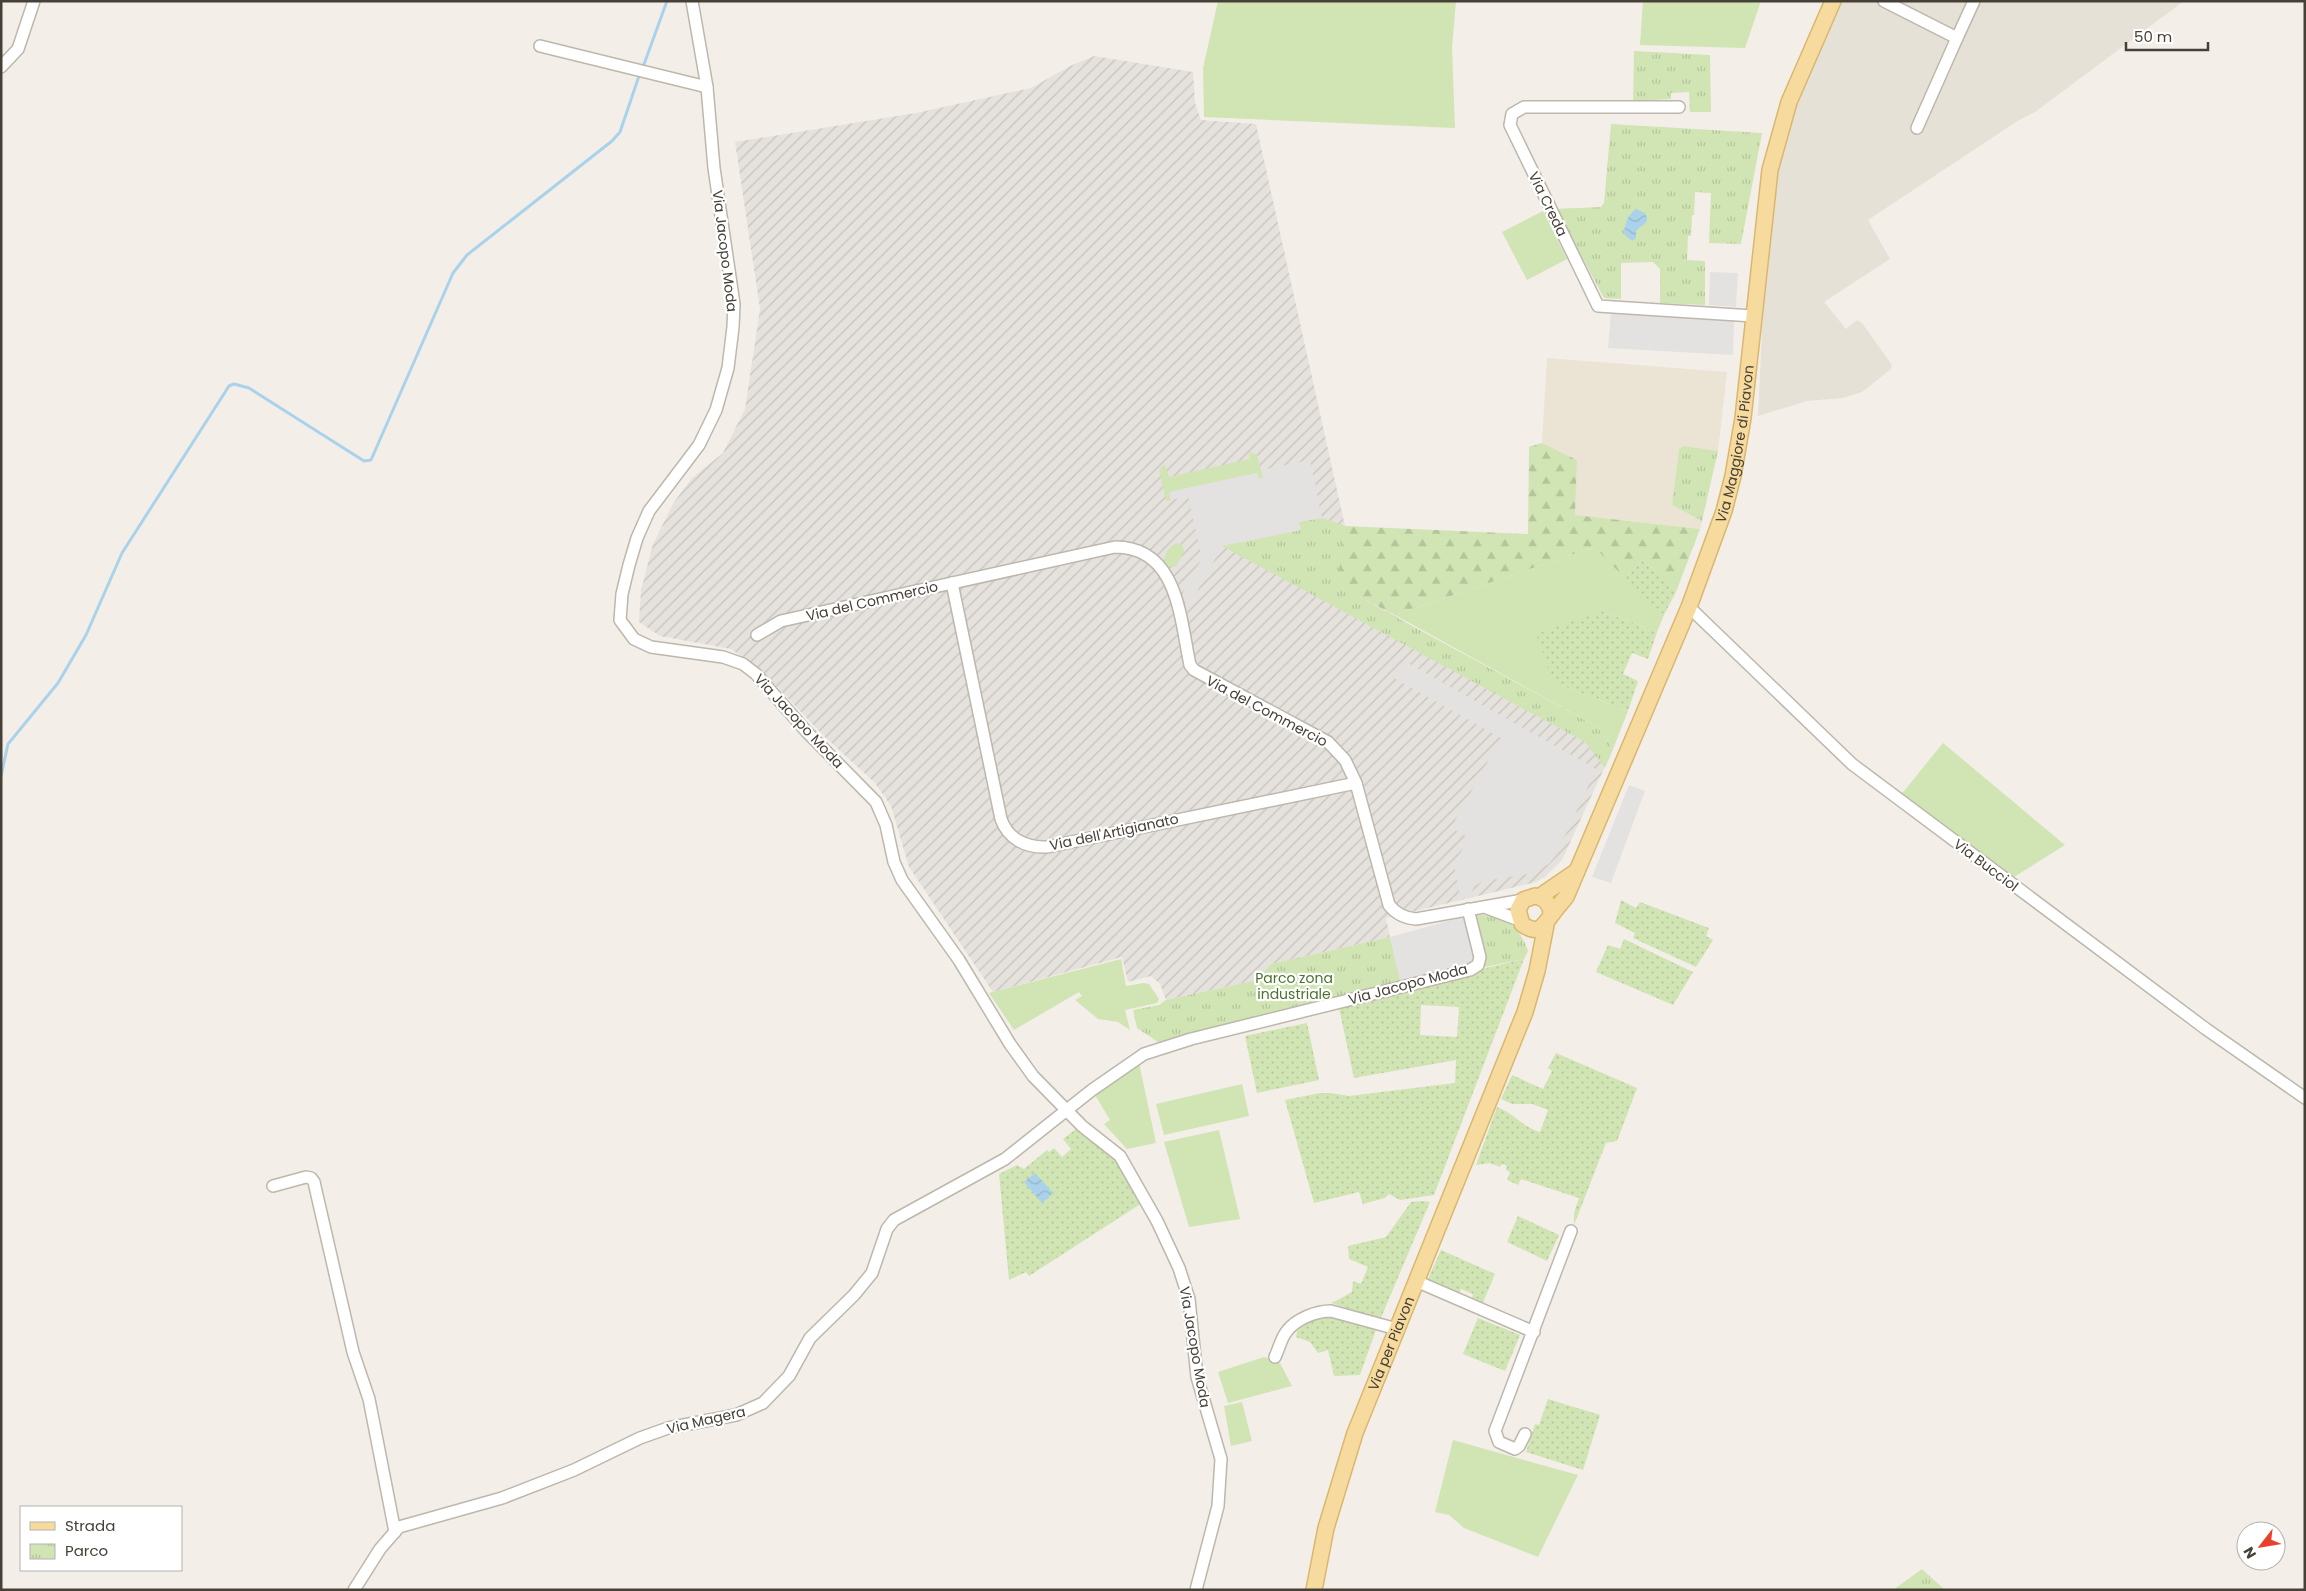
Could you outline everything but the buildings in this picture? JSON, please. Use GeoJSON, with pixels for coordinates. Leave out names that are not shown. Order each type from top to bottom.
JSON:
{"type":"FeatureCollection","features":[{"type":"Feature","properties":{"kind":"main road","name":"Via Maggiore di Piavon"},"geometry":{"type":"LineString","coordinates":[[1537,922],[1566,897],[1688,607],[1715,538],[1733,476],[1743,418],[1767,186],[1776,143],[1800,74],[1833,1]]}},
{"type":"Feature","properties":{"kind":"main road"},"geometry":{"type":"LineString","coordinates":[[1539,897],[1577,870]]}},
{"type":"Feature","properties":{"kind":"main road"},"geometry":{"type":"LineString","coordinates":[[1531,896],[1539,897],[1548,904],[1537,922],[1518,910],[1523,900],[1531,896]]}},
{"type":"Feature","properties":{"kind":"main road","name":"Via per Piavon"},"geometry":{"type":"LineString","coordinates":[[1314,1590],[1317,1566],[1335,1493],[1355,1433],[1525,1012],[1537,971],[1537,922]]}},
{"type":"Feature","properties":{"kind":"street"},"geometry":{"type":"LineString","coordinates":[[1,67],[18,49],[34,1]]}},
{"type":"Feature","properties":{"kind":"street","name":"Via Jacopo Moda"},"geometry":{"type":"LineString","coordinates":[[692,1],[706,87],[714,168],[734,304],[728,368],[716,410],[699,445],[649,511],[622,594],[620,620],[634,639],[651,647],[716,656],[743,664],[756,674],[806,731],[876,802],[886,825],[894,862],[902,880],[959,960],[1027,1068],[1065,1110],[1120,1156],[1157,1221],[1179,1268],[1189,1299],[1197,1377],[1221,1459],[1218,1506],[1196,1590]]}},
{"type":"Feature","properties":{"kind":"street"},"geometry":{"type":"LineString","coordinates":[[1884,1],[1957,38]]}},
{"type":"Feature","properties":{"kind":"street"},"geometry":{"type":"LineString","coordinates":[[1918,128],[1974,1]]}},
{"type":"Feature","properties":{"kind":"street"},"geometry":{"type":"LineString","coordinates":[[540,46],[706,87]]}},
{"type":"Feature","properties":{"kind":"street","name":"Via Creda"},"geometry":{"type":"LineString","coordinates":[[1679,107],[1524,107],[1512,114],[1510,125],[1598,306],[1753,316]]}},
{"type":"Feature","properties":{"kind":"street","name":"Via del Commercio"},"geometry":{"type":"LineString","coordinates":[[757,635],[781,621],[1115,547],[1131,548],[1143,553],[1162,567],[1173,588],[1190,665],[1194,670],[1328,742],[1344,760],[1356,783],[1389,904],[1393,910],[1407,918],[1416,919],[1523,900]]}},
{"type":"Feature","properties":{"kind":"street","name":"Via dell'Artigianato"},"geometry":{"type":"LineString","coordinates":[[952,583],[1001,819],[1010,835],[1021,843],[1047,847],[1356,783]]}},
{"type":"Feature","properties":{"kind":"street","name":"Via Bucciol"},"geometry":{"type":"LineString","coordinates":[[1688,607],[1852,764],[2206,1029],[2305,1098]]}},
{"type":"Feature","properties":{"kind":"street","name":"Via del Commercio"},"geometry":{"type":"LineString","coordinates":[[1485,907],[1537,922]]}},
{"type":"Feature","properties":{"kind":"street","name":"Via Jacopo Moda"},"geometry":{"type":"LineString","coordinates":[[1065,1110],[1144,1054],[1164,1046],[1470,970],[1478,965],[1480,957],[1468,909]]}},
{"type":"Feature","properties":{"kind":"street","name":"Via Magera"},"geometry":{"type":"LineString","coordinates":[[354,1590],[380,1549],[399,1527],[502,1498],[574,1470],[657,1432],[682,1424],[736,1415],[763,1403],[789,1376],[810,1338],[854,1295],[872,1273],[887,1229],[894,1220],[1005,1159],[1065,1110]]}},
{"type":"Feature","properties":{"kind":"street"},"geometry":{"type":"LineString","coordinates":[[273,1186],[306,1177],[311,1178],[314,1182],[352,1352],[369,1399],[395,1532]]}},
{"type":"Feature","properties":{"kind":"street"},"geometry":{"type":"LineString","coordinates":[[1525,1434],[1519,1446],[1515,1449],[1499,1442],[1495,1431],[1571,1230]]}},
{"type":"Feature","properties":{"kind":"street"},"geometry":{"type":"LineString","coordinates":[[1416,1281],[1534,1332]]}},
{"type":"Feature","properties":{"kind":"street"},"geometry":{"type":"LineString","coordinates":[[1275,1357],[1290,1328],[1303,1319],[1323,1312],[1331,1311],[1397,1329]]}},
{"type":"Feature","properties":{"kind":"shaded area"},"geometry":{"type":"Polygon","coordinates":[[[1839,1],[2184,1],[2035,112],[2019,120],[1868,220],[1890,259],[1824,302],[1846,329],[1857,320],[1862,323],[1892,365],[1891,369],[1862,392],[1843,398],[1807,401],[1758,416],[1764,286],[1774,191],[1780,156],[1797,100],[1839,1]]]}},
{"type":"Feature","properties":{"kind":"shaded area"},"geometry":{"type":"Polygon","coordinates":[[[1094,56],[1193,72],[1195,103],[1201,120],[1256,124],[1345,526],[1337,585],[1392,614],[1613,749],[1562,860],[1545,877],[1536,882],[1386,918],[1390,937],[1271,964],[1257,980],[1166,1000],[1160,984],[1151,976],[1128,982],[1122,957],[993,992],[909,867],[891,806],[875,783],[823,735],[761,670],[731,649],[660,636],[639,622],[641,590],[653,544],[674,502],[692,478],[723,453],[745,409],[760,309],[735,142],[916,113],[1031,88],[1070,66],[1094,56]]]}},
{"type":"Feature","properties":{"kind":"shaded area"},"geometry":{"type":"Polygon","coordinates":[[[1710,272],[1738,273],[1736,307],[1709,305],[1710,272]]]}},
{"type":"Feature","properties":{"kind":"shaded area"},"geometry":{"type":"Polygon","coordinates":[[[1611,311],[1734,318],[1733,355],[1608,348],[1611,311]]]}},
{"type":"Feature","properties":{"kind":"shaded area"},"geometry":{"type":"Polygon","coordinates":[[[1547,358],[1727,372],[1718,451],[1684,446],[1679,449],[1672,505],[1702,521],[1700,529],[1575,515],[1577,460],[1542,443],[1547,358]]]}},
{"type":"Feature","properties":{"kind":"shaded area"},"geometry":{"type":"Polygon","coordinates":[[[1310,460],[1322,518],[1299,522],[1301,530],[1222,546],[1187,610],[1183,592],[1202,558],[1188,496],[1171,500],[1169,492],[1257,473],[1259,479],[1263,478],[1261,470],[1310,460]]]}},
{"type":"Feature","properties":{"kind":"shaded area"},"geometry":{"type":"Polygon","coordinates":[[[1404,661],[1596,769],[1556,855],[1549,864],[1528,874],[1484,881],[1474,886],[1470,898],[1461,900],[1455,862],[1469,838],[1451,828],[1501,738],[1394,678],[1404,661]]]}},
{"type":"Feature","properties":{"kind":"shaded area"},"geometry":{"type":"Polygon","coordinates":[[[1629,785],[1645,791],[1611,883],[1592,877],[1629,785]]]}},
{"type":"Feature","properties":{"kind":"shaded area"},"geometry":{"type":"Polygon","coordinates":[[[1470,915],[1478,965],[1402,988],[1390,937],[1470,915]]]}},
{"type":"Feature","properties":{"kind":"green space"},"geometry":{"type":"Polygon","coordinates":[[[1218,1],[1456,1],[1452,48],[1455,128],[1204,117],[1203,68],[1218,1]]]}},
{"type":"Feature","properties":{"kind":"green space"},"geometry":{"type":"Polygon","coordinates":[[[1643,1],[1761,1],[1745,48],[1640,45],[1643,1]]]}},
{"type":"Feature","properties":{"kind":"green space"},"geometry":{"type":"Polygon","coordinates":[[[1634,51],[1710,55],[1711,112],[1690,112],[1689,92],[1671,93],[1671,99],[1633,101],[1634,51]]]}},
{"type":"Feature","properties":{"kind":"green space"},"geometry":{"type":"Polygon","coordinates":[[[1611,124],[1762,133],[1741,244],[1709,243],[1711,193],[1695,192],[1691,236],[1688,236],[1687,260],[1705,261],[1705,305],[1660,303],[1660,269],[1653,262],[1621,263],[1621,299],[1604,298],[1556,209],[1601,207],[1604,203],[1611,124]]]}},
{"type":"Feature","properties":{"kind":"green space"},"geometry":{"type":"Polygon","coordinates":[[[1543,211],[1567,259],[1527,280],[1502,232],[1543,211]]]}},
{"type":"Feature","properties":{"kind":"green space"},"geometry":{"type":"Polygon","coordinates":[[[1542,443],[1577,460],[1575,515],[1700,529],[1676,592],[1643,560],[1625,578],[1594,547],[1395,615],[1336,585],[1345,526],[1528,534],[1529,447],[1542,443]]]}},
{"type":"Feature","properties":{"kind":"green space"},"geometry":{"type":"Polygon","coordinates":[[[1684,446],[1718,451],[1702,521],[1672,505],[1679,449],[1684,446]]]}},
{"type":"Feature","properties":{"kind":"green space"},"geometry":{"type":"Polygon","coordinates":[[[1249,452],[1257,455],[1263,478],[1258,480],[1256,473],[1169,492],[1171,500],[1166,501],[1159,470],[1165,464],[1169,477],[1250,459],[1249,452]]]}},
{"type":"Feature","properties":{"kind":"green space"},"geometry":{"type":"Polygon","coordinates":[[[1322,518],[1345,526],[1337,585],[1598,727],[1613,749],[1605,768],[1585,742],[1222,546],[1300,530],[1299,522],[1322,518]]]}},
{"type":"Feature","properties":{"kind":"green space"},"geometry":{"type":"Polygon","coordinates":[[[1178,543],[1183,546],[1184,552],[1176,566],[1169,567],[1165,562],[1166,553],[1172,546],[1178,543]]]}},
{"type":"Feature","properties":{"kind":"green space"},"geometry":{"type":"Polygon","coordinates":[[[1594,547],[1664,615],[1657,632],[1602,611],[1553,682],[1628,711],[1613,749],[1598,727],[1395,615],[1594,547]]]}},
{"type":"Feature","properties":{"kind":"green space"},"geometry":{"type":"Polygon","coordinates":[[[1643,560],[1676,592],[1664,615],[1625,578],[1643,560]]]}},
{"type":"Feature","properties":{"kind":"green space"},"geometry":{"type":"Polygon","coordinates":[[[1602,611],[1657,632],[1648,659],[1632,653],[1623,674],[1638,681],[1628,711],[1553,682],[1536,634],[1602,611]]]}},
{"type":"Feature","properties":{"kind":"green space"},"geometry":{"type":"Polygon","coordinates":[[[1943,743],[2065,845],[2011,879],[1900,796],[1943,743]]]}},
{"type":"Feature","properties":{"kind":"green space"},"geometry":{"type":"Polygon","coordinates":[[[1621,900],[1636,908],[1640,902],[1709,928],[1706,936],[1713,940],[1696,967],[1633,938],[1635,933],[1615,923],[1621,900]]]}},
{"type":"Feature","properties":{"kind":"green space"},"geometry":{"type":"Polygon","coordinates":[[[1470,915],[1499,918],[1513,926],[1524,941],[1528,951],[1524,959],[1470,970],[1470,915]]]}},
{"type":"Feature","properties":{"kind":"green space","name":"Parco zona industriale"},"geometry":{"type":"Polygon","coordinates":[[[1390,937],[1402,988],[1164,1046],[1137,1028],[1133,1010],[1159,1005],[1166,1000],[1257,980],[1271,964],[1390,937]]]}},
{"type":"Feature","properties":{"kind":"green space"},"geometry":{"type":"Polygon","coordinates":[[[1624,939],[1693,972],[1673,1005],[1596,972],[1608,945],[1620,949],[1624,939]]]}},
{"type":"Feature","properties":{"kind":"green space"},"geometry":{"type":"Polygon","coordinates":[[[1121,959],[1126,986],[1143,983],[1149,984],[1159,999],[1157,1003],[1125,1010],[1130,1030],[1118,1022],[1098,1019],[1075,1000],[1082,996],[1079,992],[1014,1030],[989,993],[1121,959]]]}},
{"type":"Feature","properties":{"kind":"green space"},"geometry":{"type":"Polygon","coordinates":[[[1524,959],[1434,1195],[1400,1200],[1389,1194],[1385,1198],[1363,1204],[1359,1192],[1314,1203],[1285,1100],[1320,1093],[1349,1096],[1455,1083],[1456,1060],[1354,1078],[1338,1003],[1524,959]],[[1421,1005],[1420,1035],[1457,1037],[1459,1007],[1421,1005]]]}},
{"type":"Feature","properties":{"kind":"green space"},"geometry":{"type":"Polygon","coordinates":[[[1307,1023],[1319,1080],[1257,1093],[1245,1036],[1307,1023]]]}},
{"type":"Feature","properties":{"kind":"green space"},"geometry":{"type":"Polygon","coordinates":[[[1556,1053],[1637,1088],[1617,1141],[1606,1143],[1574,1225],[1574,1213],[1579,1198],[1521,1179],[1518,1185],[1507,1180],[1510,1172],[1506,1170],[1507,1166],[1502,1164],[1500,1167],[1490,1163],[1476,1165],[1497,1107],[1528,1127],[1540,1132],[1548,1110],[1532,1104],[1512,1104],[1501,1099],[1512,1075],[1543,1089],[1552,1071],[1548,1068],[1556,1053]]]}},
{"type":"Feature","properties":{"kind":"green space"},"geometry":{"type":"Polygon","coordinates":[[[1138,1058],[1156,1143],[1127,1149],[1104,1124],[1110,1120],[1092,1090],[1138,1058]]]}},
{"type":"Feature","properties":{"kind":"green space"},"geometry":{"type":"Polygon","coordinates":[[[1242,1084],[1249,1116],[1164,1135],[1156,1104],[1242,1084]]]}},
{"type":"Feature","properties":{"kind":"green space"},"geometry":{"type":"Polygon","coordinates":[[[1076,1129],[1100,1142],[1114,1156],[1142,1203],[1029,1276],[1026,1272],[1009,1280],[999,1174],[1017,1165],[1024,1169],[1047,1150],[1049,1152],[1054,1148],[1062,1157],[1071,1149],[1063,1139],[1076,1129]]]}},
{"type":"Feature","properties":{"kind":"green space"},"geometry":{"type":"Polygon","coordinates":[[[1219,1130],[1240,1219],[1189,1227],[1164,1142],[1219,1130]]]}},
{"type":"Feature","properties":{"kind":"green space"},"geometry":{"type":"Polygon","coordinates":[[[1411,1202],[1430,1202],[1380,1320],[1332,1303],[1352,1292],[1353,1281],[1361,1284],[1368,1267],[1349,1259],[1348,1246],[1386,1237],[1411,1202]]]}},
{"type":"Feature","properties":{"kind":"green space"},"geometry":{"type":"Polygon","coordinates":[[[1518,1216],[1559,1235],[1547,1261],[1507,1242],[1518,1216]]]}},
{"type":"Feature","properties":{"kind":"green space"},"geometry":{"type":"Polygon","coordinates":[[[1441,1250],[1495,1274],[1482,1305],[1471,1300],[1473,1294],[1461,1289],[1458,1295],[1427,1281],[1441,1250]]]}},
{"type":"Feature","properties":{"kind":"green space"},"geometry":{"type":"Polygon","coordinates":[[[1318,1313],[1378,1324],[1360,1375],[1334,1376],[1328,1350],[1318,1353],[1310,1342],[1296,1337],[1299,1321],[1318,1313]]]}},
{"type":"Feature","properties":{"kind":"green space"},"geometry":{"type":"Polygon","coordinates":[[[1478,1318],[1520,1335],[1505,1371],[1463,1354],[1478,1318]]]}},
{"type":"Feature","properties":{"kind":"green space"},"geometry":{"type":"Polygon","coordinates":[[[1264,1357],[1280,1363],[1292,1386],[1228,1403],[1218,1372],[1264,1357]]]}},
{"type":"Feature","properties":{"kind":"green space"},"geometry":{"type":"Polygon","coordinates":[[[1548,1399],[1600,1415],[1583,1470],[1526,1452],[1535,1424],[1539,1425],[1548,1399]]]}},
{"type":"Feature","properties":{"kind":"green space"},"geometry":{"type":"Polygon","coordinates":[[[1242,1402],[1252,1441],[1231,1446],[1224,1406],[1242,1402]]]}},
{"type":"Feature","properties":{"kind":"green space"},"geometry":{"type":"Polygon","coordinates":[[[1453,1440],[1578,1475],[1538,1557],[1464,1528],[1449,1515],[1435,1512],[1453,1440]]]}},
{"type":"Feature","properties":{"kind":"green space"},"geometry":{"type":"Polygon","coordinates":[[[1922,1569],[1945,1590],[1893,1590],[1922,1569]]]}},
{"type":"Feature","properties":{"kind":"water"},"geometry":{"type":"Polygon","coordinates":[[[1636,209],[1645,213],[1647,219],[1636,231],[1636,238],[1632,241],[1624,234],[1624,231],[1629,217],[1636,209]]]}},
{"type":"Feature","properties":{"kind":"water"},"geometry":{"type":"Polygon","coordinates":[[[1035,1173],[1053,1193],[1042,1203],[1024,1182],[1035,1173]]]}},
{"type":"Feature","properties":{"kind":"waterway"},"geometry":{"type":"LineString","coordinates":[[643,67],[667,1]]}},
{"type":"Feature","properties":{"kind":"waterway"},"geometry":{"type":"LineString","coordinates":[[1,776],[8,744],[58,683],[86,635],[122,553],[229,386],[234,384],[249,388],[364,461],[371,460],[453,273],[467,255],[612,141],[620,132],[639,76]]}}]}
